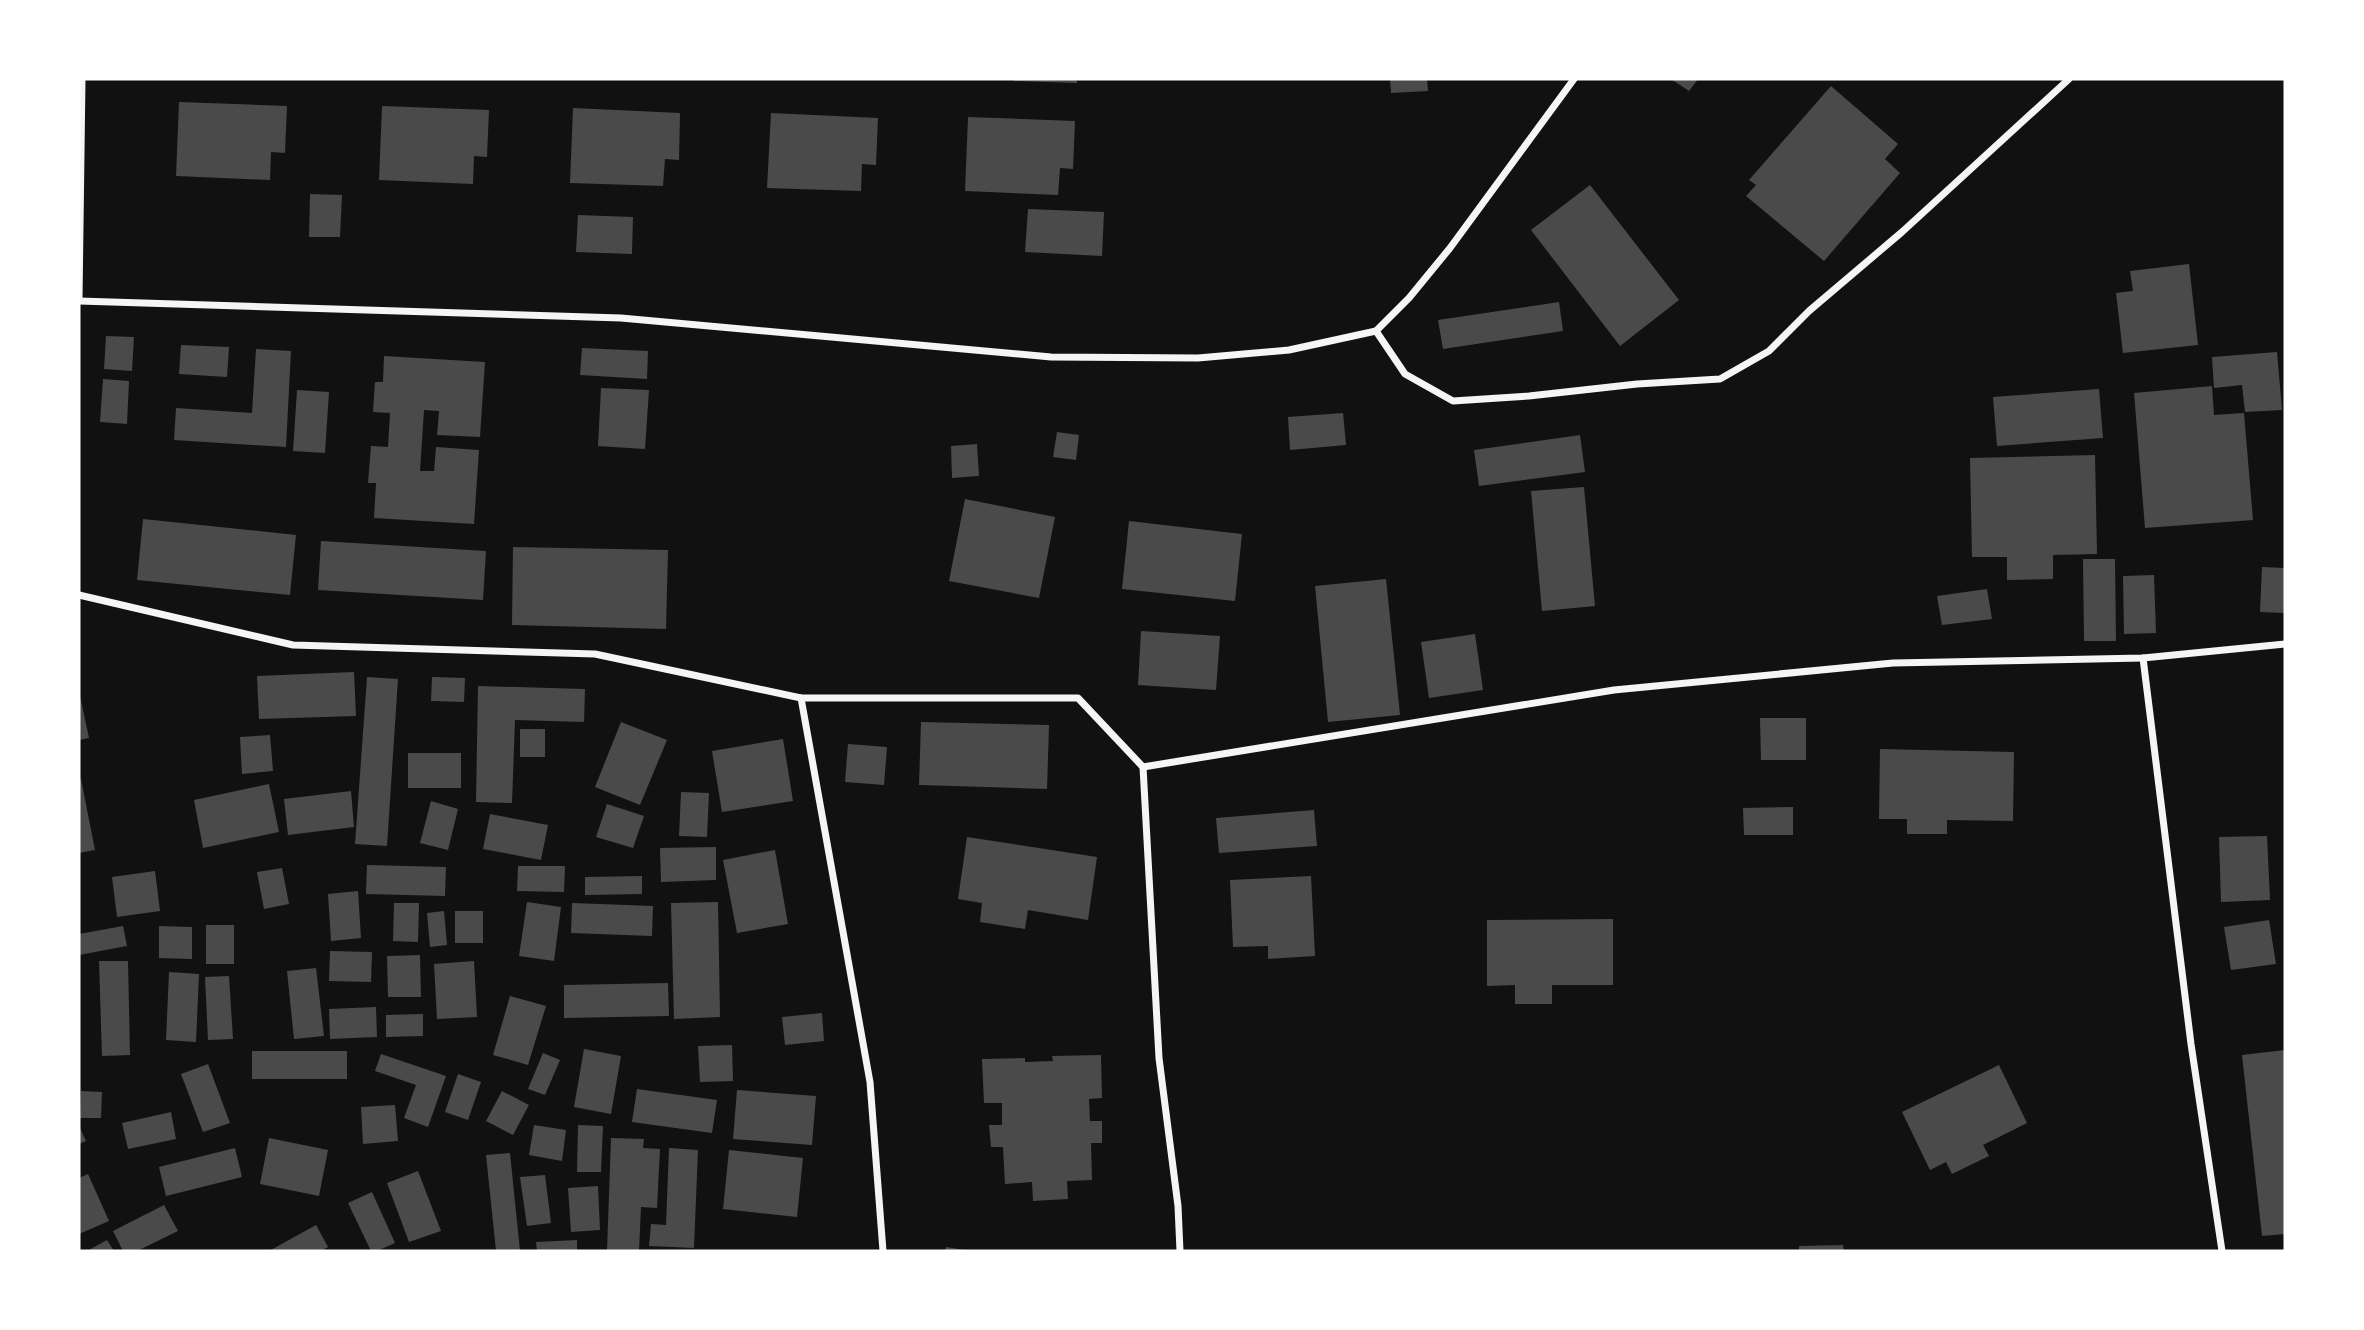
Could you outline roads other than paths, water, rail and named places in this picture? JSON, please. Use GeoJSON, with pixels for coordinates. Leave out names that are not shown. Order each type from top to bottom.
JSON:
{"type":"FeatureCollection","features":[{"type":"Feature","properties":{"kind":"street"},"geometry":{"type":"LineString","coordinates":[[82,79],[79,300],[621,318],[1051,357],[1198,358],[1289,350],[1376,331],[1409,298],[1450,248],[1574,79]]}},
{"type":"Feature","properties":{"kind":"street"},"geometry":{"type":"LineString","coordinates":[[1376,331],[1405,374],[1454,401],[1720,379],[1769,351],[1809,311],[1902,232],[2069,79]]}},
{"type":"Feature","properties":{"kind":"street"},"geometry":{"type":"LineString","coordinates":[[79,594],[293,645],[595,654],[801,698],[1078,698],[1143,767],[1159,1058],[1178,1206],[1180,1251]]}},
{"type":"Feature","properties":{"kind":"street"},"geometry":{"type":"LineString","coordinates":[[1143,767],[1614,690],[1893,663],[2143,658],[2285,644]]}},
{"type":"Feature","properties":{"kind":"street"},"geometry":{"type":"LineString","coordinates":[[2143,658],[2191,1044],[2222,1251]]}},
{"type":"Feature","properties":{"kind":"street"},"geometry":{"type":"LineString","coordinates":[[801,698],[870,1082],[883,1251]]}}]}
